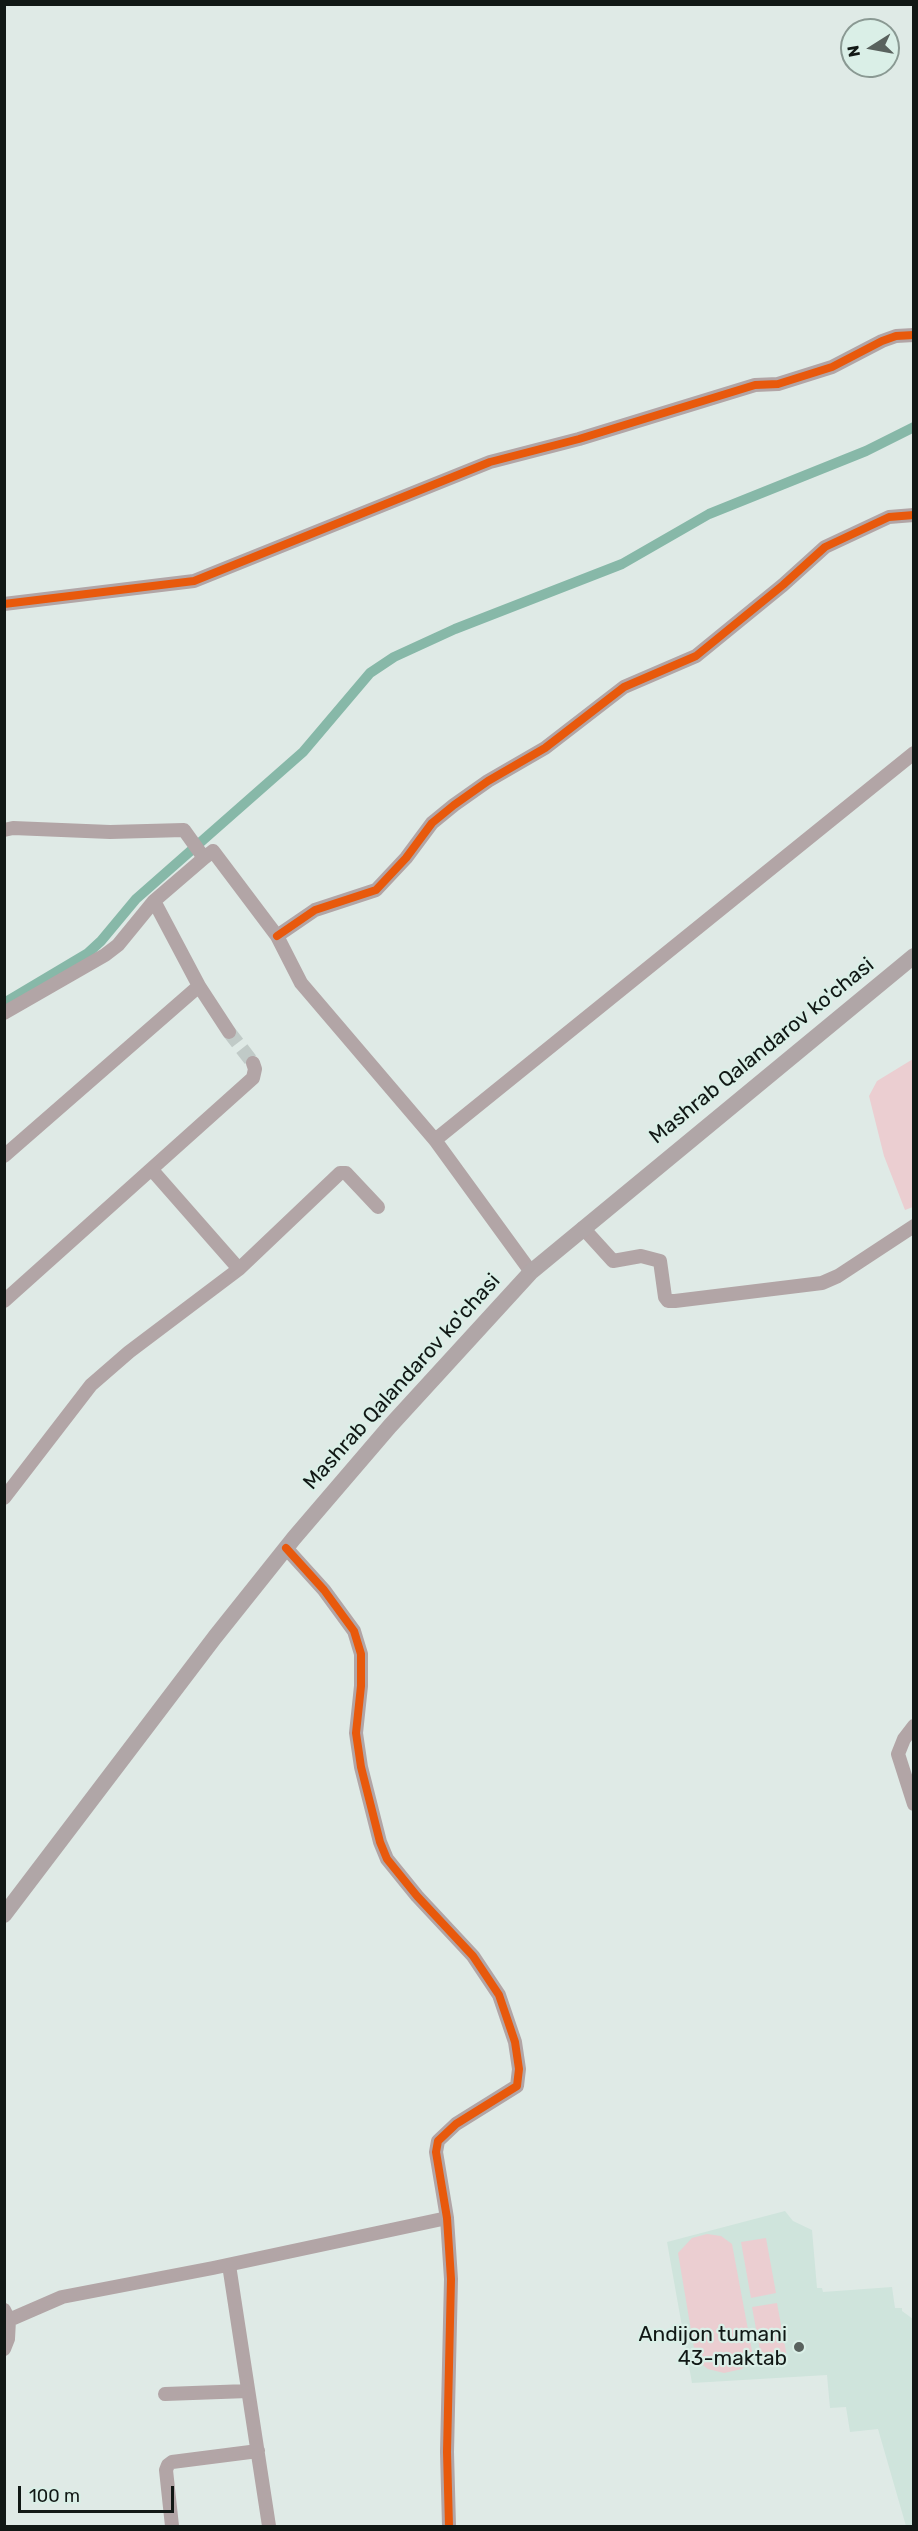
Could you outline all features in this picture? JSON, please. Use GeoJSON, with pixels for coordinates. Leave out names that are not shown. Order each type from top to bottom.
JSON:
{"type":"FeatureCollection","features":[{"type":"Feature","properties":{"kind":"main road","name":"Mashrab Qalandarov ko'chasi"},"geometry":{"type":"LineString","coordinates":[[4,1915],[214,1637],[286,1548],[396,1419],[531,1272],[914,956]]}},
{"type":"Feature","properties":{"kind":"street"},"geometry":{"type":"LineString","coordinates":[[4,603],[135,590],[194,581],[490,462],[579,440],[755,385],[778,384],[832,367],[882,341],[896,336],[914,335]]}},
{"type":"Feature","properties":{"kind":"street"},"geometry":{"type":"LineString","coordinates":[[277,936],[315,910],[376,890],[406,858],[432,823],[454,805],[488,781],[545,748],[624,687],[696,656],[783,585],[825,547],[890,517],[914,515]]}},
{"type":"Feature","properties":{"kind":"street"},"geometry":{"type":"LineString","coordinates":[[435,1140],[914,753]]}},
{"type":"Feature","properties":{"kind":"street"},"geometry":{"type":"LineString","coordinates":[[4,830],[13,828],[110,832],[184,830],[202,856]]}},
{"type":"Feature","properties":{"kind":"street"},"geometry":{"type":"LineString","coordinates":[[4,1013],[105,955],[118,945],[154,901],[202,856],[213,851],[277,936],[302,983],[435,1140],[531,1272]]}},
{"type":"Feature","properties":{"kind":"street"},"geometry":{"type":"LineString","coordinates":[[154,901],[199,986],[229,1032]]}},
{"type":"Feature","properties":{"kind":"street"},"geometry":{"type":"LineString","coordinates":[[4,1156],[199,986]]}},
{"type":"Feature","properties":{"kind":"street"},"geometry":{"type":"LineString","coordinates":[[4,1301],[253,1078],[255,1069],[253,1063]]}},
{"type":"Feature","properties":{"kind":"street"},"geometry":{"type":"LineString","coordinates":[[152,1170],[239,1269]]}},
{"type":"Feature","properties":{"kind":"street"},"geometry":{"type":"LineString","coordinates":[[4,1498],[91,1385],[129,1352],[239,1269],[340,1173],[346,1173],[378,1207]]}},
{"type":"Feature","properties":{"kind":"street"},"geometry":{"type":"LineString","coordinates":[[583,1228],[613,1261],[641,1256],[660,1261],[664,1297],[668,1301],[675,1301],[822,1283],[838,1276],[914,1226]]}},
{"type":"Feature","properties":{"kind":"street"},"geometry":{"type":"LineString","coordinates":[[286,1548],[324,1590],[354,1631],[361,1654],[361,1686],[356,1733],[361,1767],[377,1832],[387,1859],[417,1896],[473,1956],[499,1995],[515,2042],[519,2069],[517,2086],[456,2124],[438,2140],[436,2152],[447,2218],[452,2279],[447,2452],[449,2526]]}},
{"type":"Feature","properties":{"kind":"street"},"geometry":{"type":"LineString","coordinates":[[914,1725],[904,1738],[898,1754],[914,1804]]}},
{"type":"Feature","properties":{"kind":"street"},"geometry":{"type":"LineString","coordinates":[[4,2349],[8,2339],[7,2315],[62,2297],[229,2265],[447,2218]]}},
{"type":"Feature","properties":{"kind":"street"},"geometry":{"type":"LineString","coordinates":[[229,2265],[269,2526]]}},
{"type":"Feature","properties":{"kind":"street"},"geometry":{"type":"LineString","coordinates":[[165,2394],[248,2391]]}},
{"type":"Feature","properties":{"kind":"street"},"geometry":{"type":"LineString","coordinates":[[172,2526],[166,2470],[168,2465],[172,2462],[258,2451]]}},
{"type":"Feature","properties":{"kind":"shaded area"},"geometry":{"type":"Polygon","coordinates":[[[913,1059],[913,1207],[905,1210],[884,1156],[869,1096],[877,1081],[913,1059]]]}},
{"type":"Feature","properties":{"kind":"shaded area","name":"Andijon tumani 43-maktab"},"geometry":{"type":"Polygon","coordinates":[[[785,2211],[793,2221],[812,2230],[817,2288],[822,2288],[823,2292],[892,2287],[895,2308],[902,2308],[902,2311],[913,2319],[913,2526],[906,2526],[878,2429],[850,2432],[846,2407],[830,2408],[827,2375],[692,2383],[667,2242],[785,2211]]]}},
{"type":"Feature","properties":{"kind":"shaded area"},"geometry":{"type":"Polygon","coordinates":[[[707,2234],[721,2236],[732,2244],[752,2351],[751,2357],[742,2369],[724,2373],[708,2369],[696,2360],[678,2253],[692,2238],[707,2234]]]}},
{"type":"Feature","properties":{"kind":"shaded area"},"geometry":{"type":"Polygon","coordinates":[[[766,2238],[776,2293],[751,2298],[741,2242],[766,2238]]]}},
{"type":"Feature","properties":{"kind":"shaded area"},"geometry":{"type":"Polygon","coordinates":[[[777,2303],[788,2362],[763,2367],[752,2307],[777,2303]]]}},
{"type":"Feature","properties":{"kind":"waterway"},"geometry":{"type":"LineString","coordinates":[[4,1003],[88,953],[136,899],[303,752],[370,673],[394,657],[455,629],[622,564],[709,514],[866,451],[914,427]]}},
{"type":"Feature","properties":{"kind":"tunnel"},"geometry":{"type":"LineString","coordinates":[[229,1032],[253,1063]]}},
{"type":"Feature","properties":{"kind":"cycle path"},"geometry":{"type":"LineString","coordinates":[[4,604],[194,581],[490,462],[579,439],[755,385],[778,384],[832,367],[882,341],[896,336],[914,335]]}},
{"type":"Feature","properties":{"kind":"cycle path"},"geometry":{"type":"LineString","coordinates":[[277,936],[315,910],[376,890],[406,858],[432,823],[454,805],[488,781],[545,748],[624,687],[696,656],[783,585],[825,547],[889,517],[914,515]]}},
{"type":"Feature","properties":{"kind":"cycle path"},"geometry":{"type":"LineString","coordinates":[[286,1548],[324,1590],[354,1631],[361,1654],[361,1686],[356,1733],[361,1767],[380,1842],[387,1859],[417,1896],[473,1956],[499,1995],[515,2042],[519,2069],[517,2086],[456,2124],[438,2141],[436,2152],[447,2218],[451,2279],[447,2452],[449,2526]]}},
{"type":"Feature","properties":{"kind":"place","name":"Andijon tumani 43-maktab"},"geometry":{"type":"Point","coordinates":[799,2347]}}]}
